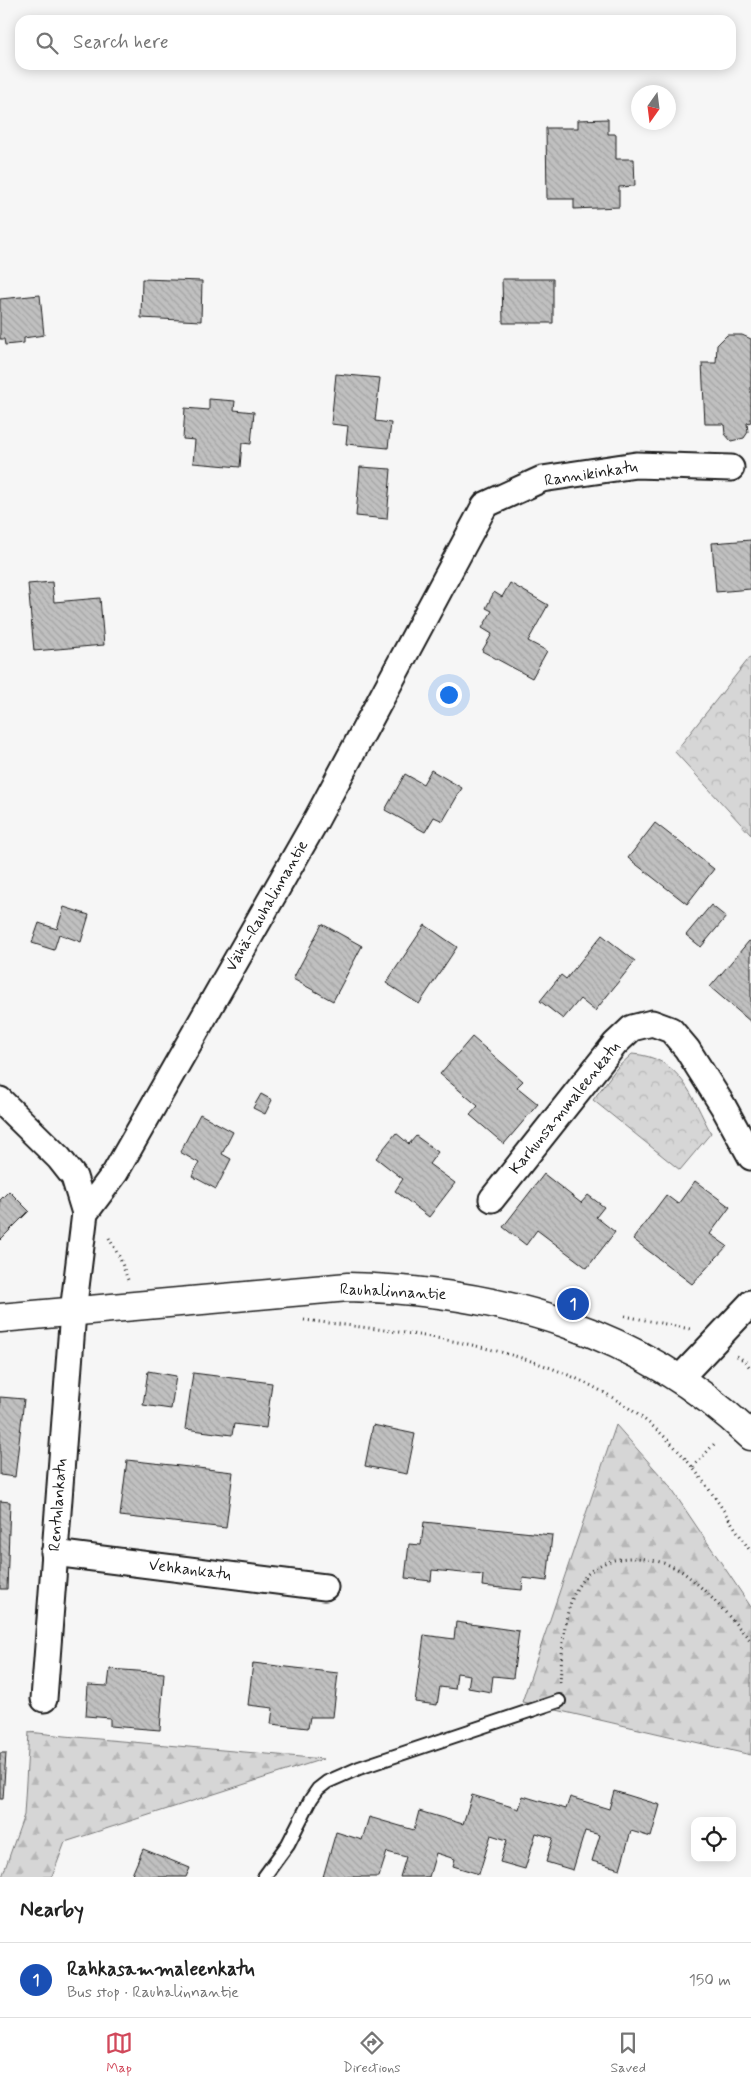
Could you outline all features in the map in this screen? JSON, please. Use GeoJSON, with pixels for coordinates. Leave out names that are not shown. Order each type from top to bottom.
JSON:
{"type":"FeatureCollection","features":[{"type":"Feature","properties":{"kind":"street","name":"Rannikinkatu"},"geometry":{"type":"LineString","coordinates":[[485,505],[542,479],[636,465],[731,468]]}},
{"type":"Feature","properties":{"kind":"street","name":"Vähä-Rauhalinnantie"},"geometry":{"type":"LineString","coordinates":[[73,1312],[85,1213],[115,1173],[315,822],[485,505]]}},
{"type":"Feature","properties":{"kind":"street","name":"Karhunsammaleenkatu"},"geometry":{"type":"LineString","coordinates":[[492,1199],[615,1044],[632,1028],[652,1023],[671,1030],[687,1049],[723,1106],[751,1157]]}},
{"type":"Feature","properties":{"kind":"street"},"geometry":{"type":"LineString","coordinates":[[0,1100],[59,1158],[74,1177],[85,1213]]}},
{"type":"Feature","properties":{"kind":"street","name":"Rauhalinnantie"},"geometry":{"type":"LineString","coordinates":[[0,1318],[348,1288],[394,1288],[441,1293],[496,1302],[547,1315],[598,1334],[638,1354],[679,1379],[736,1422],[751,1436]]}},
{"type":"Feature","properties":{"kind":"street"},"geometry":{"type":"LineString","coordinates":[[679,1379],[751,1303]]}},
{"type":"Feature","properties":{"kind":"street","name":"Rentulankatu"},"geometry":{"type":"LineString","coordinates":[[44,1699],[73,1312]]}},
{"type":"Feature","properties":{"kind":"street","name":"Vehkankatu"},"geometry":{"type":"LineString","coordinates":[[54,1553],[325,1587]]}},
{"type":"Feature","properties":{"kind":"lane"},"geometry":{"type":"LineString","coordinates":[[264,1877],[288,1844],[310,1799],[328,1782],[359,1768],[558,1701]]}},
{"type":"Feature","properties":{"kind":"path"},"geometry":{"type":"LineString","coordinates":[[85,1213],[110,1239],[120,1258],[128,1281],[131,1307]]}},
{"type":"Feature","properties":{"kind":"path"},"geometry":{"type":"LineString","coordinates":[[619,1314],[721,1336]]}},
{"type":"Feature","properties":{"kind":"path"},"geometry":{"type":"LineString","coordinates":[[300,1320],[471,1343],[506,1351],[586,1383],[641,1418],[693,1467],[751,1552]]}},
{"type":"Feature","properties":{"kind":"path"},"geometry":{"type":"LineString","coordinates":[[558,1701],[564,1629],[569,1607],[577,1586],[583,1578],[589,1571],[606,1562],[624,1558],[642,1558],[664,1563],[683,1572],[708,1594],[751,1641]]}},
{"type":"Feature","properties":{"kind":"green space"},"geometry":{"type":"Polygon","coordinates":[[[751,656],[751,835],[675,752],[751,656]]]}},
{"type":"Feature","properties":{"kind":"green space"},"geometry":{"type":"Polygon","coordinates":[[[632,1054],[662,1062],[673,1071],[690,1093],[711,1133],[680,1170],[593,1100],[616,1069],[632,1054]]]}},
{"type":"Feature","properties":{"kind":"green space"},"geometry":{"type":"Polygon","coordinates":[[[616,1425],[668,1484],[751,1607],[751,1755],[522,1702],[616,1425]]]}},
{"type":"Feature","properties":{"kind":"green space"},"geometry":{"type":"Polygon","coordinates":[[[29,1732],[323,1759],[65,1842],[52,1877],[2,1877],[24,1815],[29,1732]]]}},
{"type":"Feature","properties":{"kind":"building"},"geometry":{"type":"Polygon","coordinates":[[[608,119],[608,134],[616,134],[616,159],[634,159],[635,186],[619,187],[619,207],[574,209],[574,199],[547,199],[546,128],[578,128],[578,120],[608,119]]]}},
{"type":"Feature","properties":{"kind":"building"},"geometry":{"type":"Polygon","coordinates":[[[142,279],[202,281],[201,321],[141,318],[142,279]]]}},
{"type":"Feature","properties":{"kind":"building"},"geometry":{"type":"Polygon","coordinates":[[[502,279],[553,279],[553,323],[503,323],[502,279]]]}},
{"type":"Feature","properties":{"kind":"building"},"geometry":{"type":"Polygon","coordinates":[[[40,295],[44,335],[24,338],[24,343],[5,345],[4,339],[0,339],[0,299],[40,295]]]}},
{"type":"Feature","properties":{"kind":"building"},"geometry":{"type":"Polygon","coordinates":[[[727,335],[742,335],[751,339],[751,422],[747,423],[748,432],[744,438],[731,441],[725,434],[724,424],[705,424],[702,363],[716,363],[717,345],[727,335]]]}},
{"type":"Feature","properties":{"kind":"building"},"geometry":{"type":"Polygon","coordinates":[[[336,374],[380,378],[375,421],[391,423],[388,448],[346,444],[348,426],[331,424],[336,374]]]}},
{"type":"Feature","properties":{"kind":"building"},"geometry":{"type":"Polygon","coordinates":[[[209,399],[235,401],[234,410],[254,412],[251,444],[242,443],[240,467],[193,463],[195,440],[183,439],[185,408],[209,410],[209,399]]]}},
{"type":"Feature","properties":{"kind":"building"},"geometry":{"type":"Polygon","coordinates":[[[360,467],[391,469],[387,519],[356,516],[360,467]]]}},
{"type":"Feature","properties":{"kind":"building"},"geometry":{"type":"Polygon","coordinates":[[[751,540],[751,589],[716,592],[712,543],[751,540]]]}},
{"type":"Feature","properties":{"kind":"building"},"geometry":{"type":"Polygon","coordinates":[[[52,582],[54,602],[100,598],[104,645],[34,651],[28,584],[52,582]]]}},
{"type":"Feature","properties":{"kind":"building"},"geometry":{"type":"Polygon","coordinates":[[[510,583],[548,605],[528,641],[547,651],[532,678],[482,651],[492,634],[482,628],[492,611],[486,608],[494,592],[502,597],[510,583]]]}},
{"type":"Feature","properties":{"kind":"building"},"geometry":{"type":"Polygon","coordinates":[[[431,770],[462,788],[443,821],[434,817],[425,832],[385,810],[405,774],[423,784],[431,770]]]}},
{"type":"Feature","properties":{"kind":"building"},"geometry":{"type":"Polygon","coordinates":[[[655,823],[714,869],[687,904],[628,858],[655,823]]]}},
{"type":"Feature","properties":{"kind":"building"},"geometry":{"type":"Polygon","coordinates":[[[711,905],[726,917],[701,947],[686,935],[711,905]]]}},
{"type":"Feature","properties":{"kind":"building"},"geometry":{"type":"Polygon","coordinates":[[[64,907],[89,915],[81,942],[59,934],[54,950],[32,943],[39,923],[57,929],[64,907]]]}},
{"type":"Feature","properties":{"kind":"building"},"geometry":{"type":"Polygon","coordinates":[[[322,924],[362,946],[333,1001],[293,979],[322,924]]]}},
{"type":"Feature","properties":{"kind":"building"},"geometry":{"type":"Polygon","coordinates":[[[425,925],[457,947],[419,1004],[386,983],[425,925]]]}},
{"type":"Feature","properties":{"kind":"building"},"geometry":{"type":"Polygon","coordinates":[[[602,935],[635,961],[595,1011],[580,999],[563,1019],[540,1001],[561,975],[566,979],[602,935]]]}},
{"type":"Feature","properties":{"kind":"building"},"geometry":{"type":"Polygon","coordinates":[[[749,941],[751,942],[751,1022],[710,987],[749,941]]]}},
{"type":"Feature","properties":{"kind":"building"},"geometry":{"type":"Polygon","coordinates":[[[472,1037],[523,1081],[517,1087],[538,1104],[504,1144],[470,1115],[478,1106],[440,1074],[472,1037]]]}},
{"type":"Feature","properties":{"kind":"building"},"geometry":{"type":"Polygon","coordinates":[[[261,1094],[272,1100],[265,1114],[253,1108],[261,1094]]]}},
{"type":"Feature","properties":{"kind":"building"},"geometry":{"type":"Polygon","coordinates":[[[200,1114],[233,1132],[222,1154],[231,1159],[216,1189],[192,1176],[199,1163],[180,1152],[200,1114]]]}},
{"type":"Feature","properties":{"kind":"building"},"geometry":{"type":"Polygon","coordinates":[[[396,1133],[409,1144],[416,1136],[438,1152],[429,1164],[455,1183],[429,1217],[395,1191],[403,1179],[376,1158],[396,1133]]]}},
{"type":"Feature","properties":{"kind":"building"},"geometry":{"type":"Polygon","coordinates":[[[544,1174],[581,1203],[588,1195],[604,1207],[596,1217],[615,1232],[587,1268],[537,1230],[526,1245],[503,1227],[544,1174]]]}},
{"type":"Feature","properties":{"kind":"building"},"geometry":{"type":"Polygon","coordinates":[[[695,1181],[730,1207],[710,1234],[727,1246],[692,1284],[633,1239],[666,1195],[678,1204],[695,1181]]]}},
{"type":"Feature","properties":{"kind":"building"},"geometry":{"type":"Polygon","coordinates":[[[9,1191],[29,1211],[0,1240],[0,1200],[9,1191]]]}},
{"type":"Feature","properties":{"kind":"building"},"geometry":{"type":"Polygon","coordinates":[[[148,1371],[176,1376],[171,1409],[143,1405],[148,1371]]]}},
{"type":"Feature","properties":{"kind":"building"},"geometry":{"type":"Polygon","coordinates":[[[193,1373],[272,1383],[266,1428],[234,1424],[232,1435],[185,1429],[193,1373]]]}},
{"type":"Feature","properties":{"kind":"building"},"geometry":{"type":"Polygon","coordinates":[[[0,1397],[24,1399],[15,1477],[0,1475],[0,1397]]]}},
{"type":"Feature","properties":{"kind":"building"},"geometry":{"type":"Polygon","coordinates":[[[373,1425],[415,1434],[407,1474],[365,1466],[373,1425]]]}},
{"type":"Feature","properties":{"kind":"building"},"geometry":{"type":"Polygon","coordinates":[[[127,1460],[233,1472],[226,1528],[120,1516],[127,1460]]]}},
{"type":"Feature","properties":{"kind":"building"},"geometry":{"type":"Polygon","coordinates":[[[0,1501],[10,1502],[7,1589],[0,1589],[0,1501]]]}},
{"type":"Feature","properties":{"kind":"building"},"geometry":{"type":"Polygon","coordinates":[[[424,1522],[552,1535],[547,1581],[523,1578],[522,1590],[482,1586],[483,1575],[432,1570],[431,1581],[405,1578],[409,1544],[421,1545],[424,1522]]]}},
{"type":"Feature","properties":{"kind":"building"},"geometry":{"type":"Polygon","coordinates":[[[456,1622],[519,1631],[513,1678],[493,1676],[491,1692],[468,1688],[470,1675],[457,1673],[455,1689],[440,1687],[437,1705],[415,1702],[424,1635],[454,1639],[456,1622]]]}},
{"type":"Feature","properties":{"kind":"building"},"geometry":{"type":"Polygon","coordinates":[[[253,1663],[338,1673],[333,1717],[310,1717],[308,1728],[271,1724],[273,1708],[248,1705],[253,1663]]]}},
{"type":"Feature","properties":{"kind":"building"},"geometry":{"type":"Polygon","coordinates":[[[110,1669],[164,1673],[160,1730],[110,1726],[110,1718],[86,1716],[88,1685],[108,1686],[110,1669]]]}},
{"type":"Feature","properties":{"kind":"building"},"geometry":{"type":"Polygon","coordinates":[[[0,1753],[6,1753],[3,1799],[0,1799],[0,1753]]]}},
{"type":"Feature","properties":{"kind":"building"},"geometry":{"type":"Polygon","coordinates":[[[614,1791],[660,1805],[651,1837],[631,1831],[620,1869],[592,1861],[600,1835],[585,1831],[573,1870],[546,1862],[553,1838],[536,1833],[525,1869],[500,1862],[507,1840],[491,1835],[479,1874],[453,1866],[455,1859],[436,1853],[429,1877],[400,1877],[406,1857],[387,1852],[379,1877],[323,1877],[336,1832],[362,1840],[369,1817],[414,1830],[419,1811],[463,1824],[472,1795],[519,1809],[523,1796],[566,1809],[570,1797],[609,1809],[614,1791]]]}},
{"type":"Feature","properties":{"kind":"building"},"geometry":{"type":"Polygon","coordinates":[[[143,1849],[190,1868],[186,1877],[131,1877],[143,1849]]]}},
{"type":"Feature","properties":{"kind":"place","name":"Rahkasammaleenkatu"},"geometry":{"type":"Point","coordinates":[573,1304]}}]}
